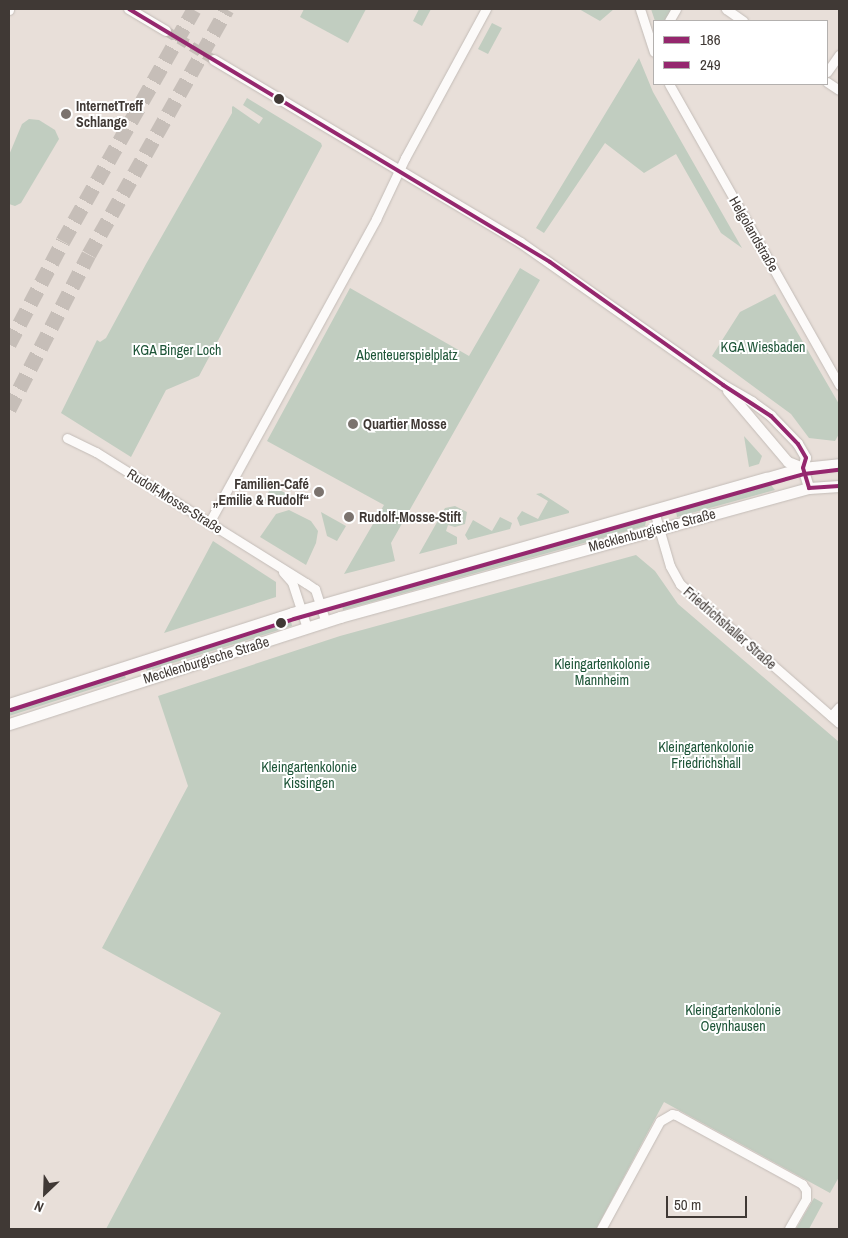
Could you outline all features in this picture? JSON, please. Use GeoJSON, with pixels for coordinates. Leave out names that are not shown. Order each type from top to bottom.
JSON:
{"type":"FeatureCollection","features":[{"type":"Feature","properties":{"kind":"main road","name":"Mecklenburgische Straße"},"geometry":{"type":"LineString","coordinates":[[9,704],[301,610],[802,468],[839,464]]}},
{"type":"Feature","properties":{"kind":"main road","name":"Mecklenburgische Straße"},"geometry":{"type":"LineString","coordinates":[[9,724],[326,622],[659,528],[809,488],[839,486]]}},
{"type":"Feature","properties":{"kind":"street"},"geometry":{"type":"LineString","coordinates":[[129,9],[166,31]]}},
{"type":"Feature","properties":{"kind":"street"},"geometry":{"type":"LineString","coordinates":[[209,523],[376,219],[399,170],[486,9]]}},
{"type":"Feature","properties":{"kind":"street"},"geometry":{"type":"LineString","coordinates":[[640,9],[653,47]]}},
{"type":"Feature","properties":{"kind":"street"},"geometry":{"type":"LineString","coordinates":[[670,20],[676,9]]}},
{"type":"Feature","properties":{"kind":"street"},"geometry":{"type":"LineString","coordinates":[[726,9],[742,20]]}},
{"type":"Feature","properties":{"kind":"street"},"geometry":{"type":"LineString","coordinates":[[828,71],[839,55]]}},
{"type":"Feature","properties":{"kind":"street"},"geometry":{"type":"LineString","coordinates":[[214,60],[536,252],[723,385],[752,402],[786,431],[798,444],[806,458],[802,468],[809,488]]}},
{"type":"Feature","properties":{"kind":"street"},"geometry":{"type":"LineString","coordinates":[[828,83],[839,90]]}},
{"type":"Feature","properties":{"kind":"street","name":"Helgolandstraße"},"geometry":{"type":"LineString","coordinates":[[670,85],[839,385]]}},
{"type":"Feature","properties":{"kind":"street"},"geometry":{"type":"LineString","coordinates":[[723,385],[788,462],[802,468]]}},
{"type":"Feature","properties":{"kind":"street","name":"Rudolf-Mosse-Straße"},"geometry":{"type":"LineString","coordinates":[[67,438],[96,452],[315,589],[326,622]]}},
{"type":"Feature","properties":{"kind":"street","name":"Friedrichshaller Straße"},"geometry":{"type":"LineString","coordinates":[[654,511],[670,566],[680,584],[839,723]]}},
{"type":"Feature","properties":{"kind":"street","name":"Rudolf-Mosse-Straße"},"geometry":{"type":"LineString","coordinates":[[280,568],[292,582],[307,628]]}},
{"type":"Feature","properties":{"kind":"street"},"geometry":{"type":"LineString","coordinates":[[831,716],[839,707]]}},
{"type":"Feature","properties":{"kind":"street"},"geometry":{"type":"LineString","coordinates":[[601,1229],[660,1121],[663,1117],[672,1114],[802,1184],[807,1194],[789,1229]]}},
{"type":"Feature","properties":{"kind":"green space"},"geometry":{"type":"Polygon","coordinates":[[[304,9],[366,9],[348,43],[300,17],[304,9]]]}},
{"type":"Feature","properties":{"kind":"green space"},"geometry":{"type":"Polygon","coordinates":[[[419,9],[431,9],[422,26],[413,21],[419,9]]]}},
{"type":"Feature","properties":{"kind":"green space"},"geometry":{"type":"Polygon","coordinates":[[[579,9],[614,9],[600,21],[579,9]]]}},
{"type":"Feature","properties":{"kind":"green space"},"geometry":{"type":"Polygon","coordinates":[[[651,9],[673,9],[667,20],[655,20],[651,9]]]}},
{"type":"Feature","properties":{"kind":"green space"},"geometry":{"type":"Polygon","coordinates":[[[492,23],[502,28],[488,54],[478,49],[492,23]]]}},
{"type":"Feature","properties":{"kind":"green space"},"geometry":{"type":"Polygon","coordinates":[[[639,58],[653,92],[742,248],[721,233],[676,154],[644,173],[605,143],[544,233],[536,228],[639,58]]]}},
{"type":"Feature","properties":{"kind":"green space","name":"KGA Binger Loch"},"geometry":{"type":"Polygon","coordinates":[[[247,98],[321,143],[322,146],[199,376],[166,390],[131,457],[61,413],[97,340],[100,342],[106,338],[232,113],[232,107],[259,124],[263,118],[243,105],[247,98]]]}},
{"type":"Feature","properties":{"kind":"green space"},"geometry":{"type":"Polygon","coordinates":[[[29,119],[39,120],[55,130],[59,139],[21,203],[15,206],[9,204],[9,155],[22,124],[29,119]]]}},
{"type":"Feature","properties":{"kind":"green space","name":"Abenteuerspielplatz"},"geometry":{"type":"Polygon","coordinates":[[[520,268],[540,280],[391,543],[395,561],[344,574],[384,505],[267,441],[350,288],[469,356],[520,268]]]}},
{"type":"Feature","properties":{"kind":"green space","name":"KGA Wiesbaden"},"geometry":{"type":"Polygon","coordinates":[[[775,294],[839,404],[839,434],[835,441],[809,438],[791,414],[712,356],[740,312],[775,294]]]}},
{"type":"Feature","properties":{"kind":"green space"},"geometry":{"type":"Polygon","coordinates":[[[744,436],[762,456],[759,464],[749,467],[744,436]]]}},
{"type":"Feature","properties":{"kind":"green space"},"geometry":{"type":"Polygon","coordinates":[[[771,485],[775,490],[677,517],[676,511],[771,485]]]}},
{"type":"Feature","properties":{"kind":"green space"},"geometry":{"type":"Polygon","coordinates":[[[272,486],[297,499],[275,506],[264,500],[272,486]]]}},
{"type":"Feature","properties":{"kind":"green space"},"geometry":{"type":"Polygon","coordinates":[[[541,493],[569,511],[569,513],[520,526],[517,518],[522,511],[538,519],[548,501],[536,494],[541,493]]]}},
{"type":"Feature","properties":{"kind":"green space"},"geometry":{"type":"Polygon","coordinates":[[[455,506],[467,512],[465,524],[455,527],[448,525],[446,531],[457,537],[457,544],[419,554],[445,508],[455,506]]]}},
{"type":"Feature","properties":{"kind":"green space"},"geometry":{"type":"Polygon","coordinates":[[[289,510],[311,521],[318,531],[316,543],[306,565],[260,537],[276,514],[289,510]]]}},
{"type":"Feature","properties":{"kind":"green space"},"geometry":{"type":"Polygon","coordinates":[[[321,512],[346,526],[337,541],[327,536],[321,512]]]}},
{"type":"Feature","properties":{"kind":"green space"},"geometry":{"type":"Polygon","coordinates":[[[500,517],[512,523],[510,529],[468,540],[465,535],[473,520],[492,531],[500,517]]]}},
{"type":"Feature","properties":{"kind":"green space"},"geometry":{"type":"Polygon","coordinates":[[[646,521],[645,526],[343,610],[342,605],[646,521]]]}},
{"type":"Feature","properties":{"kind":"green space"},"geometry":{"type":"Polygon","coordinates":[[[213,541],[276,582],[276,597],[164,633],[213,541]]]}},
{"type":"Feature","properties":{"kind":"green space"},"geometry":{"type":"Polygon","coordinates":[[[636,555],[655,571],[678,604],[839,742],[839,1177],[830,1193],[664,1102],[596,1229],[106,1229],[221,1013],[102,948],[188,786],[158,696],[340,636],[636,555]]]}},
{"type":"Feature","properties":{"kind":"green space"},"geometry":{"type":"Polygon","coordinates":[[[291,621],[292,626],[147,671],[145,667],[291,621]]]}},
{"type":"Feature","properties":{"kind":"green space"},"geometry":{"type":"Polygon","coordinates":[[[124,674],[126,678],[9,716],[9,711],[124,674]]]}},
{"type":"Feature","properties":{"kind":"green space"},"geometry":{"type":"Polygon","coordinates":[[[814,1198],[823,1203],[809,1229],[796,1229],[814,1198]]]}},
{"type":"Feature","properties":{"kind":"tunnel"},"geometry":{"type":"LineString","coordinates":[[9,344],[63,241],[194,9]]}},
{"type":"Feature","properties":{"kind":"tunnel"},"geometry":{"type":"LineString","coordinates":[[9,409],[89,254],[227,9]]}},
{"type":"Feature","properties":{"kind":"tunnel"},"geometry":{"type":"LineString","coordinates":[[166,31],[214,60]]}},
{"type":"Feature","properties":{"kind":"transit line","name":"186"},"geometry":{"type":"LineString","coordinates":[[129,9],[550,262],[723,385],[771,416],[798,444],[806,458],[803,468],[809,488],[839,486]]}},
{"type":"Feature","properties":{"kind":"transit line","name":"249"},"geometry":{"type":"LineString","coordinates":[[11,710],[294,619],[804,474],[839,470]]}},
{"type":"Feature","properties":{"kind":"place","name":"InternetTreff Schlange"},"geometry":{"type":"Point","coordinates":[66,114]}},
{"type":"Feature","properties":{"kind":"place","name":"Quartier Mosse"},"geometry":{"type":"Point","coordinates":[353,424]}},
{"type":"Feature","properties":{"kind":"place","name":"Familien-Café „Emilie & Rudolf“"},"geometry":{"type":"Point","coordinates":[319,492]}},
{"type":"Feature","properties":{"kind":"place","name":"Rudolf-Mosse-Stift"},"geometry":{"type":"Point","coordinates":[349,517]}},
{"type":"Feature","properties":{"kind":"park label","name":"Kleingartenkolonie Mannheim"},"geometry":{"type":"Point","coordinates":[602,672]}},
{"type":"Feature","properties":{"kind":"park label","name":"Kleingartenkolonie Friedrichshall"},"geometry":{"type":"Point","coordinates":[706,756]}},
{"type":"Feature","properties":{"kind":"park label","name":"Kleingartenkolonie Kissingen"},"geometry":{"type":"Point","coordinates":[309,776]}},
{"type":"Feature","properties":{"kind":"park label","name":"Kleingartenkolonie Oeynhausen"},"geometry":{"type":"Point","coordinates":[733,1018]}}]}
